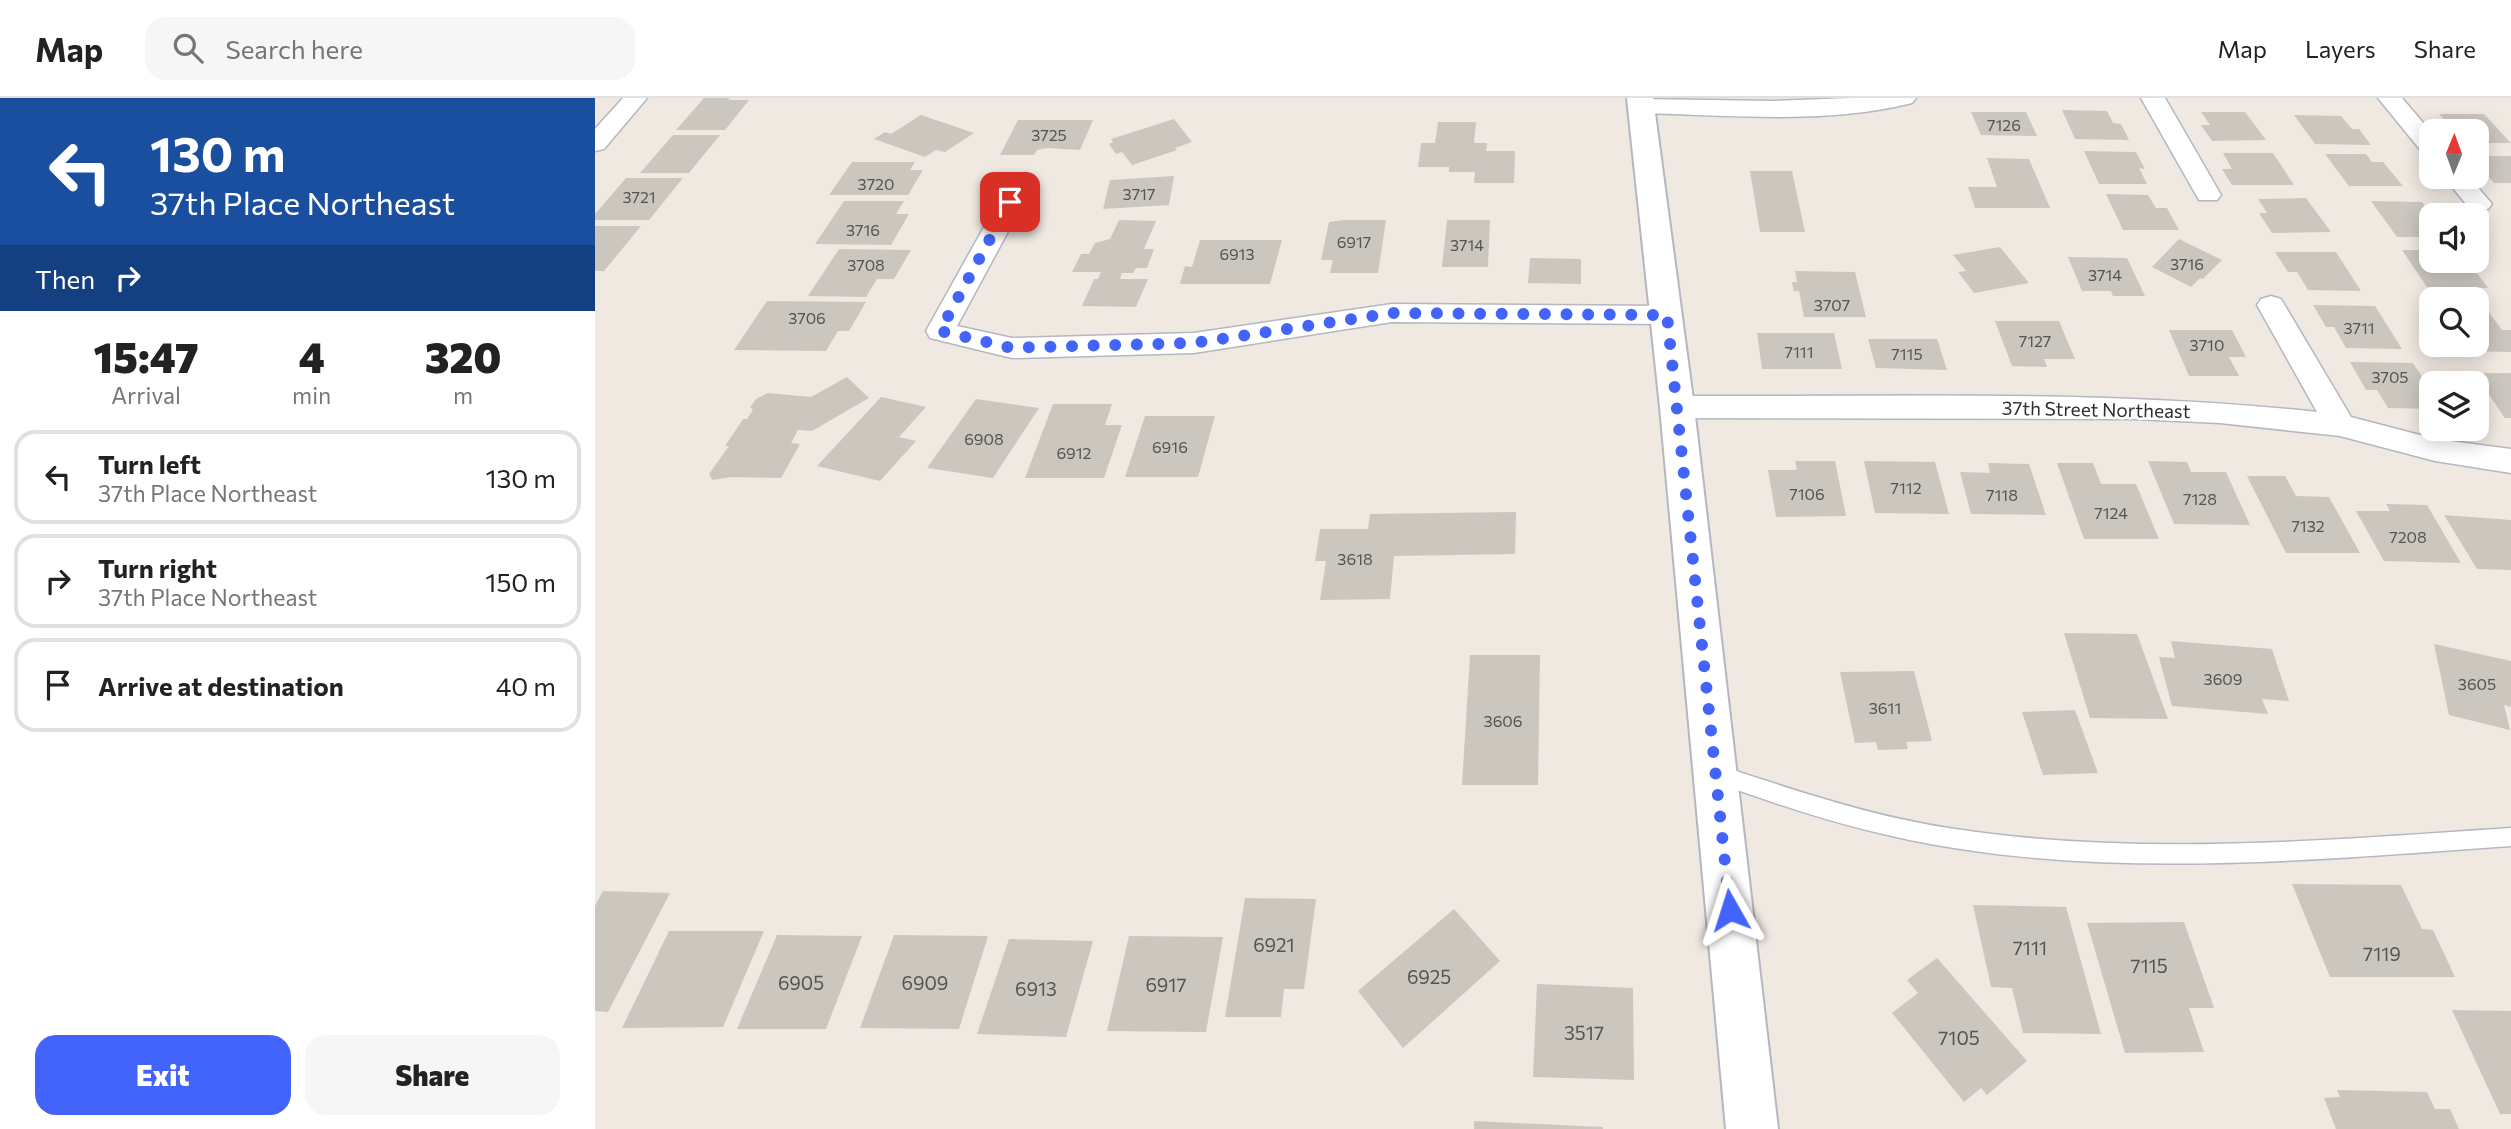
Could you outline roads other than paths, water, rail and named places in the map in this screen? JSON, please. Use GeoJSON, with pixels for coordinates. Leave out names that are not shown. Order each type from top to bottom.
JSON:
{"type":"FeatureCollection","features":[{"type":"Feature","properties":{"kind":"street"},"geometry":{"type":"LineString","coordinates":[[595,144],[635,98]]}},
{"type":"Feature","properties":{"kind":"street"},"geometry":{"type":"LineString","coordinates":[[1752,1129],[1677,407],[1641,102],[1827,108],[1859,107],[1904,98]]}},
{"type":"Feature","properties":{"kind":"street"},"geometry":{"type":"LineString","coordinates":[[2153,98],[2208,195]]}},
{"type":"Feature","properties":{"kind":"street"},"geometry":{"type":"LineString","coordinates":[[2390,98],[2419,133]]}},
{"type":"Feature","properties":{"kind":"street"},"geometry":{"type":"LineString","coordinates":[[2466,189],[2478,203]]}},
{"type":"Feature","properties":{"kind":"street"},"geometry":{"type":"LineString","coordinates":[[1010,202],[940,331],[1012,348],[1194,343],[1392,313],[1667,315]]}},
{"type":"Feature","properties":{"kind":"street"},"geometry":{"type":"LineString","coordinates":[[2271,305],[2340,425]]}},
{"type":"Feature","properties":{"kind":"street","name":"37th Street Northeast"},"geometry":{"type":"LineString","coordinates":[[1677,407],[2135,408],[2220,412],[2340,425],[2435,450],[2511,461]]}},
{"type":"Feature","properties":{"kind":"lane"},"geometry":{"type":"LineString","coordinates":[[1715,773],[1793,799],[1935,835],[2043,847],[2153,853],[2275,853],[2511,837]]}}]}
